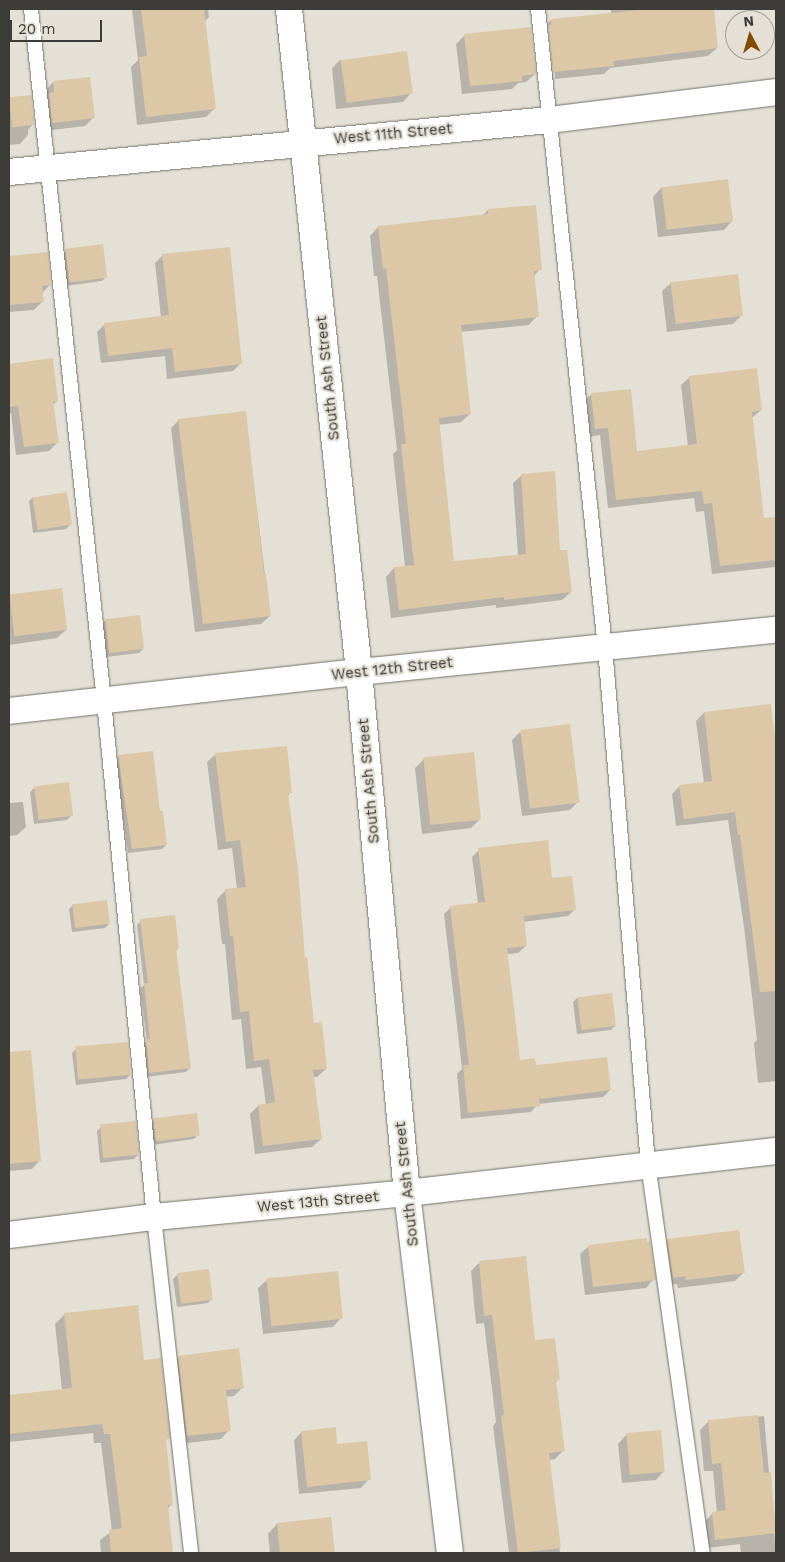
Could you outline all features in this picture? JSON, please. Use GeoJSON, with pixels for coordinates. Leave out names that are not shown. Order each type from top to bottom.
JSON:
{"type":"FeatureCollection","features":[{"type":"Feature","properties":{"kind":"street","name":"South Ash Street"},"geometry":{"type":"LineString","coordinates":[[289,9],[359,672],[408,1193],[450,1553]]}},
{"type":"Feature","properties":{"kind":"street","name":"West 11th Street"},"geometry":{"type":"LineString","coordinates":[[9,172],[303,142],[548,120],[776,92]]}},
{"type":"Feature","properties":{"kind":"street","name":"West 12th Street"},"geometry":{"type":"LineString","coordinates":[[9,711],[359,672],[776,630]]}},
{"type":"Feature","properties":{"kind":"street","name":"West 13th Street"},"geometry":{"type":"LineString","coordinates":[[9,1235],[154,1217],[408,1193],[648,1164],[776,1151]]}},
{"type":"Feature","properties":{"kind":"lane"},"geometry":{"type":"LineString","coordinates":[[31,9],[104,701],[154,1217],[191,1553]]}},
{"type":"Feature","properties":{"kind":"lane"},"geometry":{"type":"LineString","coordinates":[[538,9],[548,120],[605,647],[648,1164],[704,1553]]}},
{"type":"Feature","properties":{"kind":"building"},"geometry":{"type":"Polygon","coordinates":[[[141,9],[204,9],[216,109],[146,117],[139,57],[147,56],[141,9]]]}},
{"type":"Feature","properties":{"kind":"building"},"geometry":{"type":"Polygon","coordinates":[[[649,9],[714,9],[718,48],[613,61],[614,66],[553,72],[548,25],[551,25],[551,19],[649,9]]]}},
{"type":"Feature","properties":{"kind":"building"},"geometry":{"type":"Polygon","coordinates":[[[531,27],[536,74],[522,76],[522,81],[470,86],[464,34],[531,27]]]}},
{"type":"Feature","properties":{"kind":"building"},"geometry":{"type":"Polygon","coordinates":[[[407,51],[413,94],[347,103],[341,60],[407,51]]]}},
{"type":"Feature","properties":{"kind":"building"},"geometry":{"type":"Polygon","coordinates":[[[90,77],[95,118],[52,123],[49,93],[54,92],[53,81],[90,77]]]}},
{"type":"Feature","properties":{"kind":"building"},"geometry":{"type":"Polygon","coordinates":[[[31,95],[34,125],[12,127],[9,97],[31,95]]]}},
{"type":"Feature","properties":{"kind":"building"},"geometry":{"type":"Polygon","coordinates":[[[728,179],[733,222],[667,230],[661,187],[728,179]]]}},
{"type":"Feature","properties":{"kind":"building"},"geometry":{"type":"Polygon","coordinates":[[[536,205],[542,270],[534,271],[539,317],[461,325],[471,414],[439,418],[454,561],[526,554],[521,474],[555,471],[560,550],[567,550],[572,592],[504,600],[504,597],[399,610],[394,567],[414,565],[401,444],[406,444],[386,268],[383,269],[378,226],[488,214],[488,209],[536,205]]]}},
{"type":"Feature","properties":{"kind":"building"},"geometry":{"type":"Polygon","coordinates":[[[103,244],[107,278],[69,282],[65,249],[103,244]]]}},
{"type":"Feature","properties":{"kind":"building"},"geometry":{"type":"Polygon","coordinates":[[[230,247],[242,364],[175,372],[172,348],[108,356],[104,323],[169,315],[162,254],[230,247]]]}},
{"type":"Feature","properties":{"kind":"building"},"geometry":{"type":"Polygon","coordinates":[[[48,252],[51,285],[42,286],[44,302],[9,305],[9,256],[48,252]]]}},
{"type":"Feature","properties":{"kind":"building"},"geometry":{"type":"Polygon","coordinates":[[[738,274],[743,316],[676,324],[671,282],[738,274]]]}},
{"type":"Feature","properties":{"kind":"building"},"geometry":{"type":"Polygon","coordinates":[[[53,358],[58,401],[53,402],[59,443],[24,447],[18,406],[9,407],[9,364],[53,358]]]}},
{"type":"Feature","properties":{"kind":"building"},"geometry":{"type":"Polygon","coordinates":[[[757,368],[762,410],[752,412],[764,518],[776,517],[776,560],[720,566],[712,503],[704,504],[702,491],[616,500],[608,428],[595,429],[591,393],[631,389],[637,451],[697,444],[689,376],[757,368]]]}},
{"type":"Feature","properties":{"kind":"building"},"geometry":{"type":"Polygon","coordinates":[[[246,411],[264,574],[266,574],[271,616],[203,624],[178,419],[246,411]]]}},
{"type":"Feature","properties":{"kind":"building"},"geometry":{"type":"Polygon","coordinates":[[[67,492],[72,525],[38,530],[32,497],[67,492]]]}},
{"type":"Feature","properties":{"kind":"building"},"geometry":{"type":"Polygon","coordinates":[[[62,588],[67,630],[15,636],[9,594],[62,588]]]}},
{"type":"Feature","properties":{"kind":"building"},"geometry":{"type":"Polygon","coordinates":[[[140,615],[144,649],[109,653],[105,619],[140,615]]]}},
{"type":"Feature","properties":{"kind":"building"},"geometry":{"type":"Polygon","coordinates":[[[771,704],[776,745],[776,991],[760,992],[740,835],[738,835],[735,812],[684,819],[679,785],[712,781],[704,712],[771,704]]]}},
{"type":"Feature","properties":{"kind":"building"},"geometry":{"type":"Polygon","coordinates":[[[570,724],[580,802],[530,809],[520,730],[570,724]]]}},
{"type":"Feature","properties":{"kind":"building"},"geometry":{"type":"Polygon","coordinates":[[[287,746],[292,793],[288,793],[298,869],[305,958],[307,957],[314,1023],[322,1022],[327,1069],[313,1070],[322,1139],[263,1146],[258,1105],[275,1102],[269,1059],[254,1061],[249,1011],[240,1012],[233,936],[230,936],[225,889],[246,887],[240,840],[226,842],[215,753],[287,746]]]}},
{"type":"Feature","properties":{"kind":"building"},"geometry":{"type":"Polygon","coordinates":[[[153,751],[160,811],[163,811],[167,845],[132,849],[118,755],[153,751]]]}},
{"type":"Feature","properties":{"kind":"building"},"geometry":{"type":"Polygon","coordinates":[[[474,752],[481,820],[430,825],[423,757],[474,752]]]}},
{"type":"Feature","properties":{"kind":"building"},"geometry":{"type":"Polygon","coordinates":[[[69,782],[73,816],[38,820],[34,786],[69,782]]]}},
{"type":"Feature","properties":{"kind":"building"},"geometry":{"type":"Polygon","coordinates":[[[548,840],[552,878],[572,876],[576,910],[524,916],[527,946],[507,948],[520,1060],[535,1058],[536,1065],[607,1057],[611,1090],[539,1099],[540,1106],[468,1113],[463,1065],[469,1065],[450,906],[485,902],[478,848],[548,840]]]}},
{"type":"Feature","properties":{"kind":"building"},"geometry":{"type":"Polygon","coordinates":[[[107,900],[110,924],[75,928],[72,904],[107,900]]]}},
{"type":"Feature","properties":{"kind":"building"},"geometry":{"type":"Polygon","coordinates":[[[175,915],[179,949],[176,949],[191,1068],[149,1073],[146,1040],[150,1039],[144,983],[148,983],[140,919],[175,915]]]}},
{"type":"Feature","properties":{"kind":"building"},"geometry":{"type":"Polygon","coordinates":[[[612,993],[616,1026],[581,1030],[577,997],[612,993]]]}},
{"type":"Feature","properties":{"kind":"building"},"geometry":{"type":"Polygon","coordinates":[[[128,1042],[131,1075],[78,1079],[75,1047],[128,1042]]]}},
{"type":"Feature","properties":{"kind":"building"},"geometry":{"type":"Polygon","coordinates":[[[31,1050],[41,1161],[9,1164],[9,1052],[31,1050]]]}},
{"type":"Feature","properties":{"kind":"building"},"geometry":{"type":"Polygon","coordinates":[[[197,1113],[200,1136],[156,1141],[153,1118],[197,1113]]]}},
{"type":"Feature","properties":{"kind":"building"},"geometry":{"type":"Polygon","coordinates":[[[136,1121],[139,1155],[103,1158],[100,1124],[136,1121]]]}},
{"type":"Feature","properties":{"kind":"building"},"geometry":{"type":"Polygon","coordinates":[[[739,1230],[745,1273],[686,1280],[685,1276],[673,1278],[667,1239],[739,1230]]]}},
{"type":"Feature","properties":{"kind":"building"},"geometry":{"type":"Polygon","coordinates":[[[647,1238],[647,1242],[650,1241],[656,1280],[593,1287],[588,1245],[647,1238]]]}},
{"type":"Feature","properties":{"kind":"building"},"geometry":{"type":"Polygon","coordinates":[[[526,1256],[535,1340],[555,1338],[560,1380],[556,1380],[565,1451],[549,1453],[561,1548],[518,1553],[501,1416],[504,1415],[492,1315],[484,1316],[479,1261],[526,1256]]]}},
{"type":"Feature","properties":{"kind":"building"},"geometry":{"type":"Polygon","coordinates":[[[209,1269],[213,1300],[181,1304],[177,1273],[209,1269]]]}},
{"type":"Feature","properties":{"kind":"building"},"geometry":{"type":"Polygon","coordinates":[[[338,1271],[343,1319],[271,1326],[266,1279],[338,1271]]]}},
{"type":"Feature","properties":{"kind":"building"},"geometry":{"type":"Polygon","coordinates":[[[138,1305],[144,1360],[161,1358],[170,1439],[166,1439],[173,1505],[168,1505],[173,1553],[111,1553],[109,1530],[122,1528],[110,1434],[104,1434],[102,1424],[9,1434],[9,1395],[72,1388],[64,1313],[138,1305]]]}},
{"type":"Feature","properties":{"kind":"building"},"geometry":{"type":"Polygon","coordinates":[[[239,1348],[244,1388],[226,1390],[231,1431],[187,1436],[178,1356],[239,1348]]]}},
{"type":"Feature","properties":{"kind":"building"},"geometry":{"type":"Polygon","coordinates":[[[758,1415],[764,1473],[771,1472],[776,1533],[715,1540],[712,1512],[726,1510],[721,1463],[712,1464],[708,1420],[758,1415]]]}},
{"type":"Feature","properties":{"kind":"building"},"geometry":{"type":"Polygon","coordinates":[[[336,1427],[337,1444],[367,1441],[371,1480],[307,1487],[301,1431],[336,1427]]]}},
{"type":"Feature","properties":{"kind":"building"},"geometry":{"type":"Polygon","coordinates":[[[661,1430],[665,1472],[630,1475],[626,1433],[661,1430]]]}},
{"type":"Feature","properties":{"kind":"building"},"geometry":{"type":"Polygon","coordinates":[[[331,1517],[335,1553],[280,1553],[277,1523],[331,1517]]]}}]}
